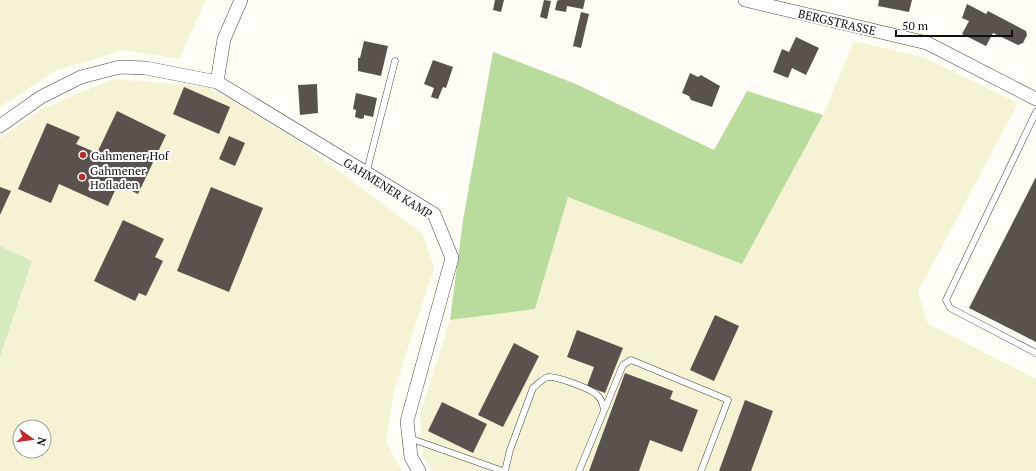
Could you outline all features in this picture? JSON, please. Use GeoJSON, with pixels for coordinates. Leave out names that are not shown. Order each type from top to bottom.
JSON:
{"type":"FeatureCollection","features":[{"type":"Feature","properties":{"kind":"street"},"geometry":{"type":"LineString","coordinates":[[217,82],[224,39],[241,0]]}},
{"type":"Feature","properties":{"kind":"street","name":"BERGSTRASSE"},"geometry":{"type":"LineString","coordinates":[[745,0],[927,43],[1036,99]]}},
{"type":"Feature","properties":{"kind":"street","name":"GAHMENER KAMP"},"geometry":{"type":"LineString","coordinates":[[0,126],[41,97],[54,90],[81,78],[120,67],[146,68],[217,82],[434,214],[452,258],[407,421],[411,457],[419,471]]}},
{"type":"Feature","properties":{"kind":"lane"},"geometry":{"type":"LineString","coordinates":[[366,174],[395,61]]}},
{"type":"Feature","properties":{"kind":"lane"},"geometry":{"type":"LineString","coordinates":[[1036,112],[946,300],[950,308],[1036,353]]}},
{"type":"Feature","properties":{"kind":"lane"},"geometry":{"type":"LineString","coordinates":[[579,471],[623,365],[631,360],[728,400],[701,471]]}},
{"type":"Feature","properties":{"kind":"lane"},"geometry":{"type":"LineString","coordinates":[[409,438],[504,471],[510,450],[533,388],[541,381],[549,377],[558,378],[586,389],[596,394],[602,402],[604,410]]}},
{"type":"Feature","properties":{"kind":"shaded area"},"geometry":{"type":"Polygon","coordinates":[[[0,0],[206,0],[179,59],[124,50],[55,71],[0,107],[0,0]]]}},
{"type":"Feature","properties":{"kind":"shaded area"},"geometry":{"type":"Polygon","coordinates":[[[854,41],[925,58],[1018,103],[918,292],[928,324],[1036,379],[1036,471],[433,471],[423,458],[420,415],[450,320],[535,309],[568,197],[742,264],[823,115],[854,41]]]}},
{"type":"Feature","properties":{"kind":"shaded area"},"geometry":{"type":"Polygon","coordinates":[[[113,79],[209,87],[301,143],[423,234],[434,268],[394,391],[386,442],[402,471],[0,471],[0,357],[32,261],[0,246],[0,138],[42,109],[113,79]]]}},
{"type":"Feature","properties":{"kind":"green space"},"geometry":{"type":"Polygon","coordinates":[[[493,52],[576,84],[714,150],[747,91],[823,115],[742,264],[568,197],[535,309],[450,320],[463,220],[493,52]]]}},
{"type":"Feature","properties":{"kind":"green space"},"geometry":{"type":"Polygon","coordinates":[[[0,246],[32,261],[0,357],[0,246]]]}},
{"type":"Feature","properties":{"kind":"building"},"geometry":{"type":"Polygon","coordinates":[[[495,0],[504,0],[501,12],[493,10],[495,0]]]}},
{"type":"Feature","properties":{"kind":"building"},"geometry":{"type":"Polygon","coordinates":[[[544,0],[551,1],[547,19],[540,17],[544,0]]]}},
{"type":"Feature","properties":{"kind":"building"},"geometry":{"type":"Polygon","coordinates":[[[585,0],[583,9],[567,6],[566,12],[555,10],[557,1],[585,0]]]}},
{"type":"Feature","properties":{"kind":"building"},"geometry":{"type":"Polygon","coordinates":[[[879,0],[912,0],[909,12],[878,6],[879,0]]]}},
{"type":"Feature","properties":{"kind":"building"},"geometry":{"type":"Polygon","coordinates":[[[967,4],[986,14],[988,11],[1026,31],[1027,35],[1023,43],[1018,45],[993,33],[986,46],[962,34],[969,21],[962,18],[967,4]]]}},
{"type":"Feature","properties":{"kind":"building"},"geometry":{"type":"Polygon","coordinates":[[[581,12],[589,14],[581,48],[573,46],[581,12]]]}},
{"type":"Feature","properties":{"kind":"building"},"geometry":{"type":"Polygon","coordinates":[[[796,37],[819,48],[806,75],[792,68],[788,78],[773,72],[782,49],[789,52],[796,37]]]}},
{"type":"Feature","properties":{"kind":"building"},"geometry":{"type":"Polygon","coordinates":[[[364,41],[388,46],[381,76],[358,71],[358,58],[360,58],[364,41]]]}},
{"type":"Feature","properties":{"kind":"building"},"geometry":{"type":"Polygon","coordinates":[[[433,60],[453,67],[446,88],[443,87],[438,99],[431,97],[434,88],[424,84],[433,60]]]}},
{"type":"Feature","properties":{"kind":"building"},"geometry":{"type":"Polygon","coordinates":[[[690,73],[698,77],[701,75],[720,86],[712,107],[691,100],[689,96],[682,93],[690,73]]]}},
{"type":"Feature","properties":{"kind":"building"},"geometry":{"type":"Polygon","coordinates":[[[317,84],[318,113],[300,115],[298,85],[317,84]]]}},
{"type":"Feature","properties":{"kind":"building"},"geometry":{"type":"Polygon","coordinates":[[[184,87],[230,107],[219,134],[173,114],[184,87]]]}},
{"type":"Feature","properties":{"kind":"building"},"geometry":{"type":"Polygon","coordinates":[[[356,93],[377,98],[373,117],[364,115],[364,118],[361,119],[355,117],[356,110],[353,109],[356,93]]]}},
{"type":"Feature","properties":{"kind":"building"},"geometry":{"type":"Polygon","coordinates":[[[117,111],[166,135],[138,194],[118,184],[108,206],[59,184],[51,203],[18,189],[47,123],[80,137],[76,144],[97,153],[117,111]]]}},
{"type":"Feature","properties":{"kind":"building"},"geometry":{"type":"Polygon","coordinates":[[[229,136],[245,143],[235,166],[219,159],[229,136]]]}},
{"type":"Feature","properties":{"kind":"building"},"geometry":{"type":"Polygon","coordinates":[[[1036,177],[1036,342],[969,308],[1036,177]]]}},
{"type":"Feature","properties":{"kind":"building"},"geometry":{"type":"Polygon","coordinates":[[[0,187],[11,191],[0,215],[0,187]]]}},
{"type":"Feature","properties":{"kind":"building"},"geometry":{"type":"Polygon","coordinates":[[[211,187],[263,208],[229,292],[177,271],[211,187]]]}},
{"type":"Feature","properties":{"kind":"building"},"geometry":{"type":"Polygon","coordinates":[[[123,220],[164,239],[155,257],[163,261],[146,296],[139,293],[135,301],[94,281],[123,220]]]}},
{"type":"Feature","properties":{"kind":"building"},"geometry":{"type":"Polygon","coordinates":[[[715,315],[739,326],[714,381],[690,370],[715,315]]]}},
{"type":"Feature","properties":{"kind":"building"},"geometry":{"type":"Polygon","coordinates":[[[577,330],[623,348],[605,393],[587,386],[594,367],[567,357],[577,330]]]}},
{"type":"Feature","properties":{"kind":"building"},"geometry":{"type":"Polygon","coordinates":[[[514,343],[539,356],[503,427],[478,415],[514,343]]]}},
{"type":"Feature","properties":{"kind":"building"},"geometry":{"type":"Polygon","coordinates":[[[625,373],[673,391],[670,399],[698,410],[682,452],[650,440],[639,471],[589,471],[625,373]]]}},
{"type":"Feature","properties":{"kind":"building"},"geometry":{"type":"Polygon","coordinates":[[[745,400],[773,411],[751,471],[719,471],[745,400]]]}},
{"type":"Feature","properties":{"kind":"building"},"geometry":{"type":"Polygon","coordinates":[[[442,402],[487,424],[473,453],[428,431],[442,402]]]}},
{"type":"Feature","properties":{"kind":"place","name":"Gahmener Hof"},"geometry":{"type":"Point","coordinates":[83,155]}},
{"type":"Feature","properties":{"kind":"place","name":"Gahmener Hofladen"},"geometry":{"type":"Point","coordinates":[82,177]}}]}
